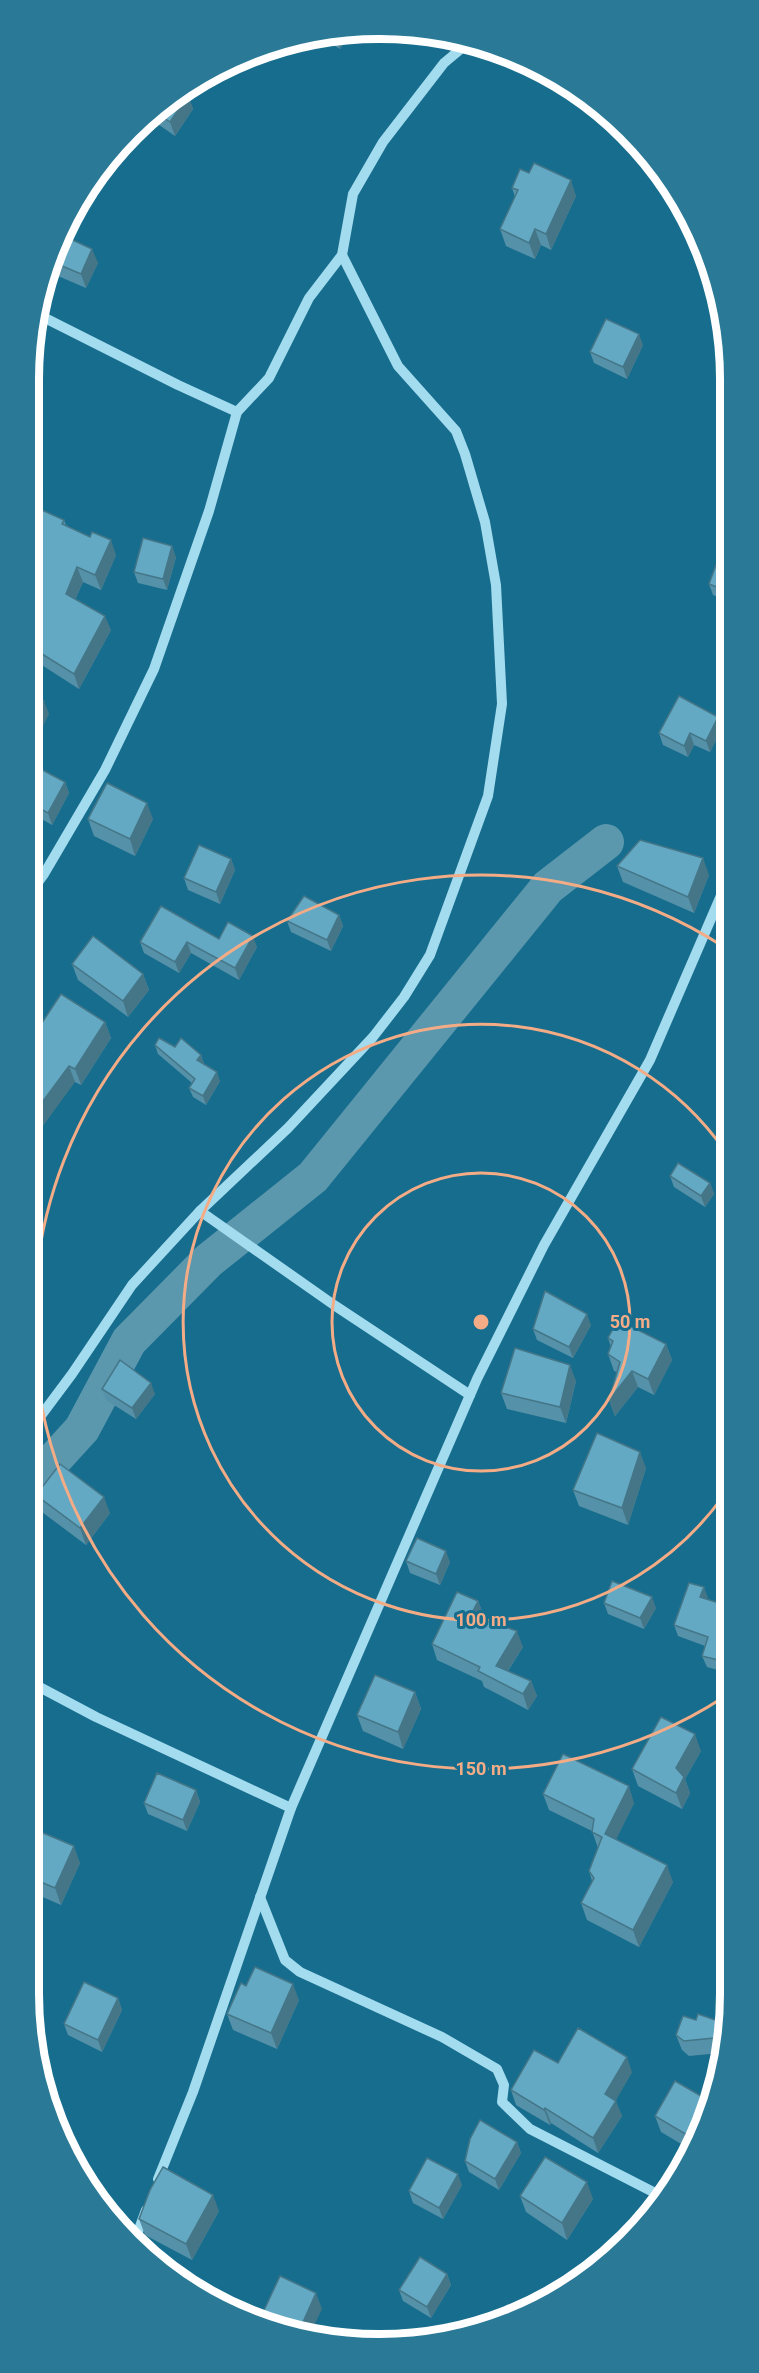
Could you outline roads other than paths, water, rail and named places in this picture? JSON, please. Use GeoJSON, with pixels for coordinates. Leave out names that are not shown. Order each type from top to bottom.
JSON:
{"type":"FeatureCollection","features":[{"type":"Feature","properties":{"kind":"street"},"geometry":{"type":"LineString","coordinates":[[39,880],[105,770],[154,669],[210,511],[237,412],[269,378],[309,298],[342,255],[353,194],[383,142],[444,63],[460,49]]}},
{"type":"Feature","properties":{"kind":"street"},"geometry":{"type":"LineString","coordinates":[[39,1418],[132,1285],[200,1211],[288,1128],[373,1037],[404,997],[430,955],[488,796],[502,704],[496,585],[485,522],[465,454],[456,432],[398,366],[342,255]]}},
{"type":"Feature","properties":{"kind":"street"},"geometry":{"type":"LineString","coordinates":[[45,318],[237,412]]}},
{"type":"Feature","properties":{"kind":"street"},"geometry":{"type":"LineString","coordinates":[[138,2233],[193,2091],[291,1808],[470,1395],[544,1245],[650,1060],[720,898]]}},
{"type":"Feature","properties":{"kind":"street"},"geometry":{"type":"LineString","coordinates":[[200,1211],[334,1305],[470,1395]]}},
{"type":"Feature","properties":{"kind":"street"},"geometry":{"type":"LineString","coordinates":[[39,1687],[96,1717],[291,1808]]}},
{"type":"Feature","properties":{"kind":"street"},"geometry":{"type":"LineString","coordinates":[[260,1898],[285,1960],[300,1972],[442,2037],[496,2069],[504,2085],[502,2102],[530,2129],[656,2193]]}},
{"type":"Feature","properties":{"kind":"waterway"},"geometry":{"type":"LineString","coordinates":[[39,1476],[82,1429],[129,1341],[208,1261],[313,1177],[548,887],[606,842]]}}]}
